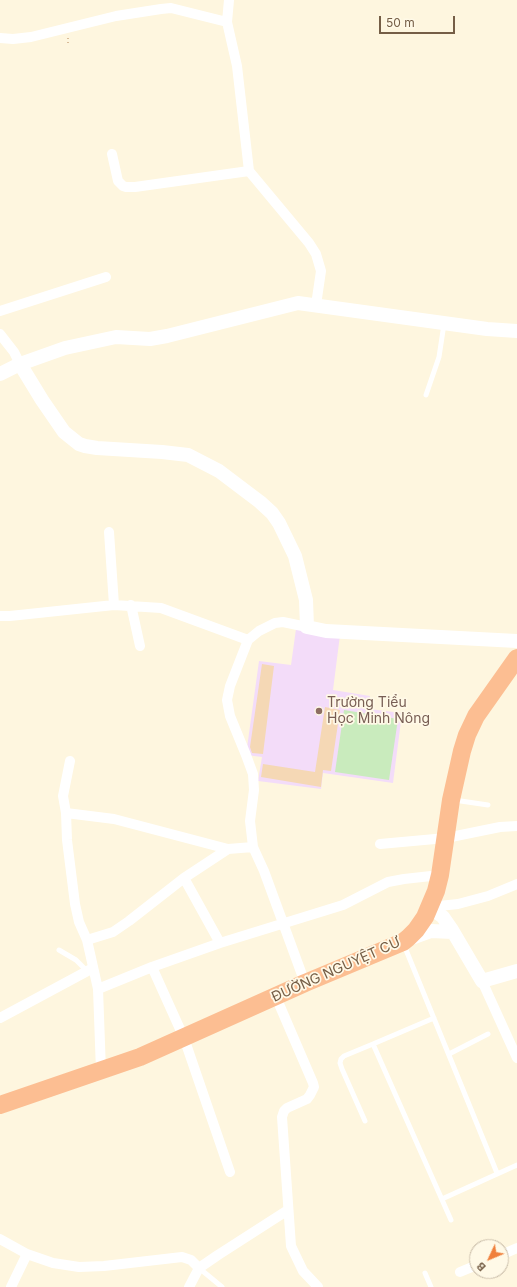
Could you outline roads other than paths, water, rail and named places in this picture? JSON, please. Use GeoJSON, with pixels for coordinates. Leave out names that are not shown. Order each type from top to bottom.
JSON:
{"type":"FeatureCollection","features":[{"type":"Feature","properties":{"kind":"highway","name":"ĐƯỜNG NGUYỆT CƯ"},"geometry":{"type":"LineString","coordinates":[[0,1105],[140,1057],[305,983],[403,942],[416,930],[430,906],[440,875],[451,800],[467,735],[476,716],[517,658]]}},
{"type":"Feature","properties":{"kind":"street"},"geometry":{"type":"LineString","coordinates":[[229,0],[227,22],[237,66],[249,171],[309,243],[316,254],[321,270],[316,305]]}},
{"type":"Feature","properties":{"kind":"street"},"geometry":{"type":"LineString","coordinates":[[0,38],[13,39],[31,37],[116,16],[171,8],[227,22]]}},
{"type":"Feature","properties":{"kind":"street"},"geometry":{"type":"LineString","coordinates":[[112,154],[118,181],[126,187],[136,187],[249,171]]}},
{"type":"Feature","properties":{"kind":"street"},"geometry":{"type":"LineString","coordinates":[[0,311],[106,277]]}},
{"type":"Feature","properties":{"kind":"street"},"geometry":{"type":"LineString","coordinates":[[0,374],[20,364],[65,348],[116,337],[150,339],[167,336],[298,303],[487,329],[517,331]]}},
{"type":"Feature","properties":{"kind":"street"},"geometry":{"type":"LineString","coordinates":[[0,334],[14,352],[42,400],[64,432],[79,444],[97,448],[188,455],[218,471],[260,502],[272,513],[279,523],[295,556],[306,600],[308,626]]}},
{"type":"Feature","properties":{"kind":"street"},"geometry":{"type":"LineString","coordinates":[[109,532],[114,605]]}},
{"type":"Feature","properties":{"kind":"street"},"geometry":{"type":"LineString","coordinates":[[0,616],[114,605],[161,608],[248,640]]}},
{"type":"Feature","properties":{"kind":"street"},"geometry":{"type":"LineString","coordinates":[[131,606],[140,646]]}},
{"type":"Feature","properties":{"kind":"street"},"geometry":{"type":"LineString","coordinates":[[305,983],[264,870],[254,847],[250,821],[254,790],[253,774],[230,716],[227,700],[230,686],[248,640],[275,623],[283,622],[308,626],[326,631],[517,641]]}},
{"type":"Feature","properties":{"kind":"street"},"geometry":{"type":"LineString","coordinates":[[70,761],[63,796],[75,904],[79,922],[87,940],[90,969],[98,988],[101,1071]]}},
{"type":"Feature","properties":{"kind":"street"},"geometry":{"type":"LineString","coordinates":[[66,813],[114,819],[228,849],[254,847]]}},
{"type":"Feature","properties":{"kind":"street"},"geometry":{"type":"LineString","coordinates":[[380,844],[446,838],[500,827],[517,826]]}},
{"type":"Feature","properties":{"kind":"street"},"geometry":{"type":"LineString","coordinates":[[87,940],[113,932],[184,878],[228,849]]}},
{"type":"Feature","properties":{"kind":"street"},"geometry":{"type":"LineString","coordinates":[[98,988],[220,943],[343,905],[388,882],[440,875]]}},
{"type":"Feature","properties":{"kind":"street"},"geometry":{"type":"LineString","coordinates":[[184,878],[220,943]]}},
{"type":"Feature","properties":{"kind":"street"},"geometry":{"type":"LineString","coordinates":[[430,906],[458,904],[516,889]]}},
{"type":"Feature","properties":{"kind":"street"},"geometry":{"type":"LineString","coordinates":[[430,906],[443,918],[453,932],[482,981],[517,1058]]}},
{"type":"Feature","properties":{"kind":"street"},"geometry":{"type":"LineString","coordinates":[[403,942],[431,931],[453,932]]}},
{"type":"Feature","properties":{"kind":"street"},"geometry":{"type":"LineString","coordinates":[[152,967],[184,1038],[230,1172]]}},
{"type":"Feature","properties":{"kind":"street"},"geometry":{"type":"LineString","coordinates":[[0,1018],[90,969]]}},
{"type":"Feature","properties":{"kind":"street"},"geometry":{"type":"LineString","coordinates":[[482,981],[517,971]]}},
{"type":"Feature","properties":{"kind":"street"},"geometry":{"type":"LineString","coordinates":[[276,997],[314,1087],[307,1099],[289,1107],[282,1115],[291,1246],[303,1271],[318,1287]]}},
{"type":"Feature","properties":{"kind":"street"},"geometry":{"type":"LineString","coordinates":[[189,1287],[199,1268],[288,1210]]}},
{"type":"Feature","properties":{"kind":"street"},"geometry":{"type":"LineString","coordinates":[[0,1239],[27,1254],[53,1263],[79,1267],[104,1266],[182,1257],[191,1260],[199,1268]]}},
{"type":"Feature","properties":{"kind":"street"},"geometry":{"type":"LineString","coordinates":[[11,1287],[27,1254]]}},
{"type":"Feature","properties":{"kind":"street"},"geometry":{"type":"LineString","coordinates":[[460,1272],[469,1268]]}},
{"type":"Feature","properties":{"kind":"lane"},"geometry":{"type":"LineString","coordinates":[[426,395],[439,357],[444,323]]}},
{"type":"Feature","properties":{"kind":"lane"},"geometry":{"type":"LineString","coordinates":[[451,800],[488,805]]}},
{"type":"Feature","properties":{"kind":"lane"},"geometry":{"type":"LineString","coordinates":[[403,942],[497,1173]]}},
{"type":"Feature","properties":{"kind":"lane"},"geometry":{"type":"LineString","coordinates":[[59,950],[90,969]]}},
{"type":"Feature","properties":{"kind":"lane"},"geometry":{"type":"LineString","coordinates":[[365,1121],[342,1069],[340,1063],[341,1059],[344,1056],[434,1018]]}},
{"type":"Feature","properties":{"kind":"lane"},"geometry":{"type":"LineString","coordinates":[[449,1054],[488,1034]]}},
{"type":"Feature","properties":{"kind":"lane"},"geometry":{"type":"LineString","coordinates":[[373,1044],[451,1220]]}},
{"type":"Feature","properties":{"kind":"lane"},"geometry":{"type":"LineString","coordinates":[[442,1199],[517,1165]]}},
{"type":"Feature","properties":{"kind":"lane"},"geometry":{"type":"LineString","coordinates":[[199,1268],[222,1287]]}},
{"type":"Feature","properties":{"kind":"lane"},"geometry":{"type":"LineString","coordinates":[[425,1273],[431,1287]]}},
{"type":"Feature","properties":{"kind":"place","name":"Trường Tiểu Học Minh Nông"},"geometry":{"type":"Point","coordinates":[319,711]}}]}
